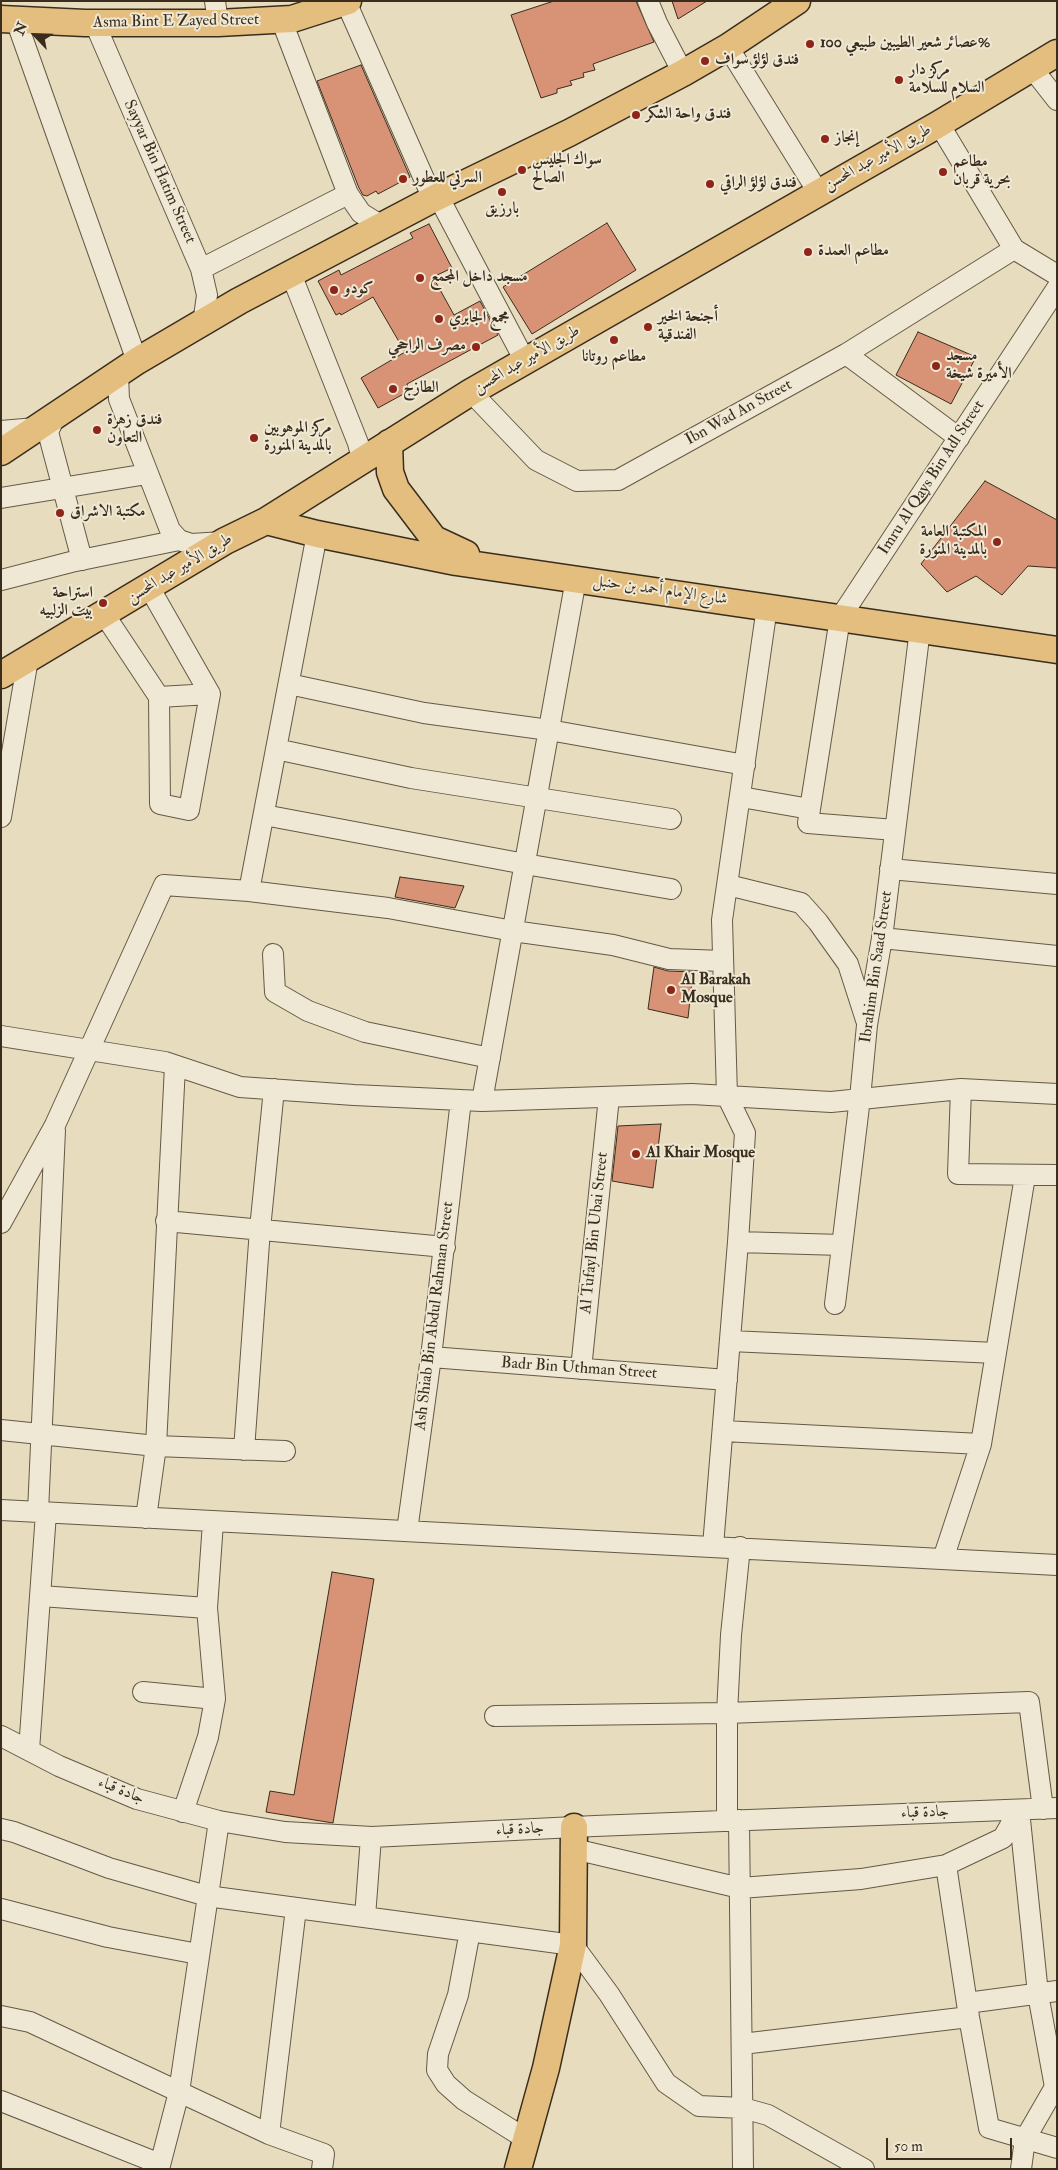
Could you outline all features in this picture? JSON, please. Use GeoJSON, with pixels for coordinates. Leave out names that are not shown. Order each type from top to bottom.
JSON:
{"type":"FeatureCollection","features":[{"type":"Feature","properties":{"kind":"main road"},"geometry":{"type":"LineString","coordinates":[[1,452],[128,368],[239,301],[435,198],[569,133],[683,73],[728,47],[797,1]]}},
{"type":"Feature","properties":{"kind":"main road","name":"Asma Bint E Zayed Street"},"geometry":{"type":"LineString","coordinates":[[9,19],[95,24],[216,12],[292,19],[347,2]]}},
{"type":"Feature","properties":{"kind":"main road","name":"طريق الأمير عبد المحسن"},"geometry":{"type":"LineString","coordinates":[[1,675],[224,541],[266,521],[471,392],[938,124],[1057,53]]}},
{"type":"Feature","properties":{"kind":"main road"},"geometry":{"type":"LineString","coordinates":[[389,443],[390,472],[396,489],[434,539],[496,568]]}},
{"type":"Feature","properties":{"kind":"main road","name":"شارع الإمام أحمد بن حنبل"},"geometry":{"type":"LineString","coordinates":[[266,521],[316,534],[456,562],[1057,650]]}},
{"type":"Feature","properties":{"kind":"main road"},"geometry":{"type":"LineString","coordinates":[[518,2169],[546,2068],[573,1945],[574,1838]]}},
{"type":"Feature","properties":{"kind":"street"},"geometry":{"type":"LineString","coordinates":[[648,1],[657,23],[683,73]]}},
{"type":"Feature","properties":{"kind":"street"},"geometry":{"type":"LineString","coordinates":[[347,2],[435,198],[525,361]]}},
{"type":"Feature","properties":{"kind":"street"},"geometry":{"type":"LineString","coordinates":[[9,19],[128,368],[119,399],[170,530],[179,540],[191,544],[224,541]]}},
{"type":"Feature","properties":{"kind":"street"},"geometry":{"type":"LineString","coordinates":[[281,19],[348,194],[362,213],[382,226]]}},
{"type":"Feature","properties":{"kind":"street","name":"Sayyar Bin Hatim Street"},"geometry":{"type":"LineString","coordinates":[[95,24],[201,269],[207,295],[203,324]]}},
{"type":"Feature","properties":{"kind":"street"},"geometry":{"type":"LineString","coordinates":[[728,47],[818,192]]}},
{"type":"Feature","properties":{"kind":"street"},"geometry":{"type":"LineString","coordinates":[[1032,68],[1057,100]]}},
{"type":"Feature","properties":{"kind":"street"},"geometry":{"type":"LineString","coordinates":[[938,124],[1014,249],[1057,275]]}},
{"type":"Feature","properties":{"kind":"street"},"geometry":{"type":"LineString","coordinates":[[201,269],[348,194]]}},
{"type":"Feature","properties":{"kind":"street","name":"Ibn Wad An Street"},"geometry":{"type":"LineString","coordinates":[[471,392],[536,460],[577,481],[618,480],[846,354],[1014,249]]}},
{"type":"Feature","properties":{"kind":"street"},"geometry":{"type":"LineString","coordinates":[[291,274],[358,443],[362,459]]}},
{"type":"Feature","properties":{"kind":"street","name":"Imru Al Qays Bin Adl Street"},"geometry":{"type":"LineString","coordinates":[[840,618],[1057,288]]}},
{"type":"Feature","properties":{"kind":"street"},"geometry":{"type":"LineString","coordinates":[[846,354],[958,438]]}},
{"type":"Feature","properties":{"kind":"street"},"geometry":{"type":"LineString","coordinates":[[1,431],[48,422],[48,432],[82,560]]}},
{"type":"Feature","properties":{"kind":"street"},"geometry":{"type":"LineString","coordinates":[[1,498],[147,474]]}},
{"type":"Feature","properties":{"kind":"street"},"geometry":{"type":"LineString","coordinates":[[249,891],[316,534]]}},
{"type":"Feature","properties":{"kind":"street"},"geometry":{"type":"LineString","coordinates":[[1,580],[82,560],[179,540]]}},
{"type":"Feature","properties":{"kind":"street"},"geometry":{"type":"LineString","coordinates":[[482,1101],[576,579]]}},
{"type":"Feature","properties":{"kind":"street"},"geometry":{"type":"LineString","coordinates":[[104,614],[159,698],[160,804],[189,810],[210,694],[149,587]]}},
{"type":"Feature","properties":{"kind":"street"},"geometry":{"type":"LineString","coordinates":[[713,1546],[745,1133],[727,1096],[722,920],[767,607]]}},
{"type":"Feature","properties":{"kind":"street"},"geometry":{"type":"LineString","coordinates":[[840,618],[808,823],[895,830]]}},
{"type":"Feature","properties":{"kind":"street","name":"Ibrahim Bin Saad Street"},"geometry":{"type":"LineString","coordinates":[[835,1304],[867,1025],[882,938],[920,629]]}},
{"type":"Feature","properties":{"kind":"street"},"geometry":{"type":"LineString","coordinates":[[1,817],[28,659]]}},
{"type":"Feature","properties":{"kind":"street"},"geometry":{"type":"LineString","coordinates":[[289,684],[424,713],[549,730],[745,765]]}},
{"type":"Feature","properties":{"kind":"street"},"geometry":{"type":"LineString","coordinates":[[159,698],[210,694]]}},
{"type":"Feature","properties":{"kind":"street"},"geometry":{"type":"LineString","coordinates":[[276,749],[411,778],[537,796],[671,819]]}},
{"type":"Feature","properties":{"kind":"street"},"geometry":{"type":"LineString","coordinates":[[741,797],[810,809]]}},
{"type":"Feature","properties":{"kind":"street"},"geometry":{"type":"LineString","coordinates":[[264,815],[525,864],[671,889]]}},
{"type":"Feature","properties":{"kind":"street"},"geometry":{"type":"LineString","coordinates":[[890,869],[1057,884]]}},
{"type":"Feature","properties":{"kind":"street"},"geometry":{"type":"LineString","coordinates":[[1,1223],[55,1125],[164,885],[249,891],[388,908],[613,945],[668,959],[724,961]]}},
{"type":"Feature","properties":{"kind":"street"},"geometry":{"type":"LineString","coordinates":[[728,885],[801,903],[818,922],[848,964],[867,1025]]}},
{"type":"Feature","properties":{"kind":"street"},"geometry":{"type":"LineString","coordinates":[[882,938],[1057,956]]}},
{"type":"Feature","properties":{"kind":"street"},"geometry":{"type":"LineString","coordinates":[[273,954],[275,992],[308,1011],[365,1032],[490,1058]]}},
{"type":"Feature","properties":{"kind":"street"},"geometry":{"type":"LineString","coordinates":[[1,1036],[175,1066],[240,1087],[461,1100],[482,1101],[692,1094],[831,1102],[961,1089],[1057,1094]]}},
{"type":"Feature","properties":{"kind":"street"},"geometry":{"type":"LineString","coordinates":[[146,1518],[156,1446],[175,1066]]}},
{"type":"Feature","properties":{"kind":"street"},"geometry":{"type":"LineString","coordinates":[[244,1450],[260,1229],[274,1089]]}},
{"type":"Feature","properties":{"kind":"street"},"geometry":{"type":"LineString","coordinates":[[961,1089],[958,1174],[1057,1175]]}},
{"type":"Feature","properties":{"kind":"street","name":"Al Tufayl Bin Ubai Street"},"geometry":{"type":"LineString","coordinates":[[581,1369],[609,1097]]}},
{"type":"Feature","properties":{"kind":"street","name":"Ash Shiab Bin Abdul Rahman Street"},"geometry":{"type":"LineString","coordinates":[[407,1531],[445,1247],[461,1100]]}},
{"type":"Feature","properties":{"kind":"street"},"geometry":{"type":"LineString","coordinates":[[29,1750],[41,1596],[42,1435],[55,1125]]}},
{"type":"Feature","properties":{"kind":"street"},"geometry":{"type":"LineString","coordinates":[[943,1559],[981,1444],[1026,1176]]}},
{"type":"Feature","properties":{"kind":"street"},"geometry":{"type":"LineString","coordinates":[[166,1221],[445,1247]]}},
{"type":"Feature","properties":{"kind":"street"},"geometry":{"type":"LineString","coordinates":[[738,1242],[842,1246]]}},
{"type":"Feature","properties":{"kind":"street"},"geometry":{"type":"LineString","coordinates":[[730,1340],[996,1353]]}},
{"type":"Feature","properties":{"kind":"street","name":"Badr Bin Uthman Street"},"geometry":{"type":"LineString","coordinates":[[431,1357],[727,1380]]}},
{"type":"Feature","properties":{"kind":"street"},"geometry":{"type":"LineString","coordinates":[[1,1430],[156,1446],[285,1452]]}},
{"type":"Feature","properties":{"kind":"street"},"geometry":{"type":"LineString","coordinates":[[723,1431],[981,1444]]}},
{"type":"Feature","properties":{"kind":"street"},"geometry":{"type":"LineString","coordinates":[[1,1510],[1057,1565]]}},
{"type":"Feature","properties":{"kind":"street"},"geometry":{"type":"LineString","coordinates":[[183,1812],[208,1737],[215,1699],[207,1608],[213,1522]]}},
{"type":"Feature","properties":{"kind":"street"},"geometry":{"type":"LineString","coordinates":[[740,1548],[731,1635],[727,1713],[733,1821],[740,1888],[742,2169]]}},
{"type":"Feature","properties":{"kind":"street"},"geometry":{"type":"LineString","coordinates":[[41,1596],[207,1608]]}},
{"type":"Feature","properties":{"kind":"street"},"geometry":{"type":"LineString","coordinates":[[143,1692],[215,1699]]}},
{"type":"Feature","properties":{"kind":"street"},"geometry":{"type":"LineString","coordinates":[[495,1716],[727,1713],[1029,1702],[1050,1809]]}},
{"type":"Feature","properties":{"kind":"street","name":"جادة قباء"},"geometry":{"type":"LineString","coordinates":[[1,1736],[136,1799],[219,1821],[285,1832],[371,1837],[574,1838],[733,1821],[1050,1809]]}},
{"type":"Feature","properties":{"kind":"street"},"geometry":{"type":"LineString","coordinates":[[574,1838],[740,1888],[861,1879],[946,1865],[1003,1838],[1019,1810]]}},
{"type":"Feature","properties":{"kind":"street"},"geometry":{"type":"LineString","coordinates":[[1019,1810],[1047,1993],[1056,2087],[1025,2139],[1021,2169]]}},
{"type":"Feature","properties":{"kind":"street"},"geometry":{"type":"LineString","coordinates":[[1,2101],[159,2166],[179,2092],[219,1821]]}},
{"type":"Feature","properties":{"kind":"street"},"geometry":{"type":"LineString","coordinates":[[1,1830],[14,1832],[109,1868],[207,1896],[573,1945],[609,1994],[666,2083],[699,2106],[743,2108],[768,2115],[864,2169]]}},
{"type":"Feature","properties":{"kind":"street"},"geometry":{"type":"LineString","coordinates":[[365,1917],[371,1837]]}},
{"type":"Feature","properties":{"kind":"street"},"geometry":{"type":"LineString","coordinates":[[946,1865],[968,2010],[990,2128],[1057,2148]]}},
{"type":"Feature","properties":{"kind":"street"},"geometry":{"type":"LineString","coordinates":[[269,2134],[296,1908]]}},
{"type":"Feature","properties":{"kind":"street"},"geometry":{"type":"LineString","coordinates":[[1,1909],[108,1936],[198,1954]]}},
{"type":"Feature","properties":{"kind":"street"},"geometry":{"type":"LineString","coordinates":[[470,1932],[458,1996],[438,2054],[436,2070],[446,2084],[464,2100],[526,2139]]}},
{"type":"Feature","properties":{"kind":"street"},"geometry":{"type":"LineString","coordinates":[[742,2044],[968,2010],[1047,1993]]}},
{"type":"Feature","properties":{"kind":"street"},"geometry":{"type":"LineString","coordinates":[[1,2016],[30,2022],[269,2134],[324,2154],[322,2169]]}},
{"type":"Feature","properties":{"kind":"building"},"geometry":{"type":"Polygon","coordinates":[[[554,1],[636,1],[654,42],[593,64],[595,70],[583,73],[584,77],[570,81],[572,85],[557,89],[557,93],[541,98],[511,15],[554,1]]]}},
{"type":"Feature","properties":{"kind":"building"},"geometry":{"type":"Polygon","coordinates":[[[672,1],[707,1],[678,19],[672,1]]]}},
{"type":"Feature","properties":{"kind":"building"},"geometry":{"type":"Polygon","coordinates":[[[361,65],[410,177],[378,194],[376,191],[367,196],[363,195],[359,188],[317,81],[361,65]]]}},
{"type":"Feature","properties":{"kind":"building"},"geometry":{"type":"Polygon","coordinates":[[[607,223],[636,270],[532,334],[503,287],[607,223]]]}},
{"type":"Feature","properties":{"kind":"building","name":"مجمع الجابري"},"geometry":{"type":"Polygon","coordinates":[[[429,224],[452,268],[433,277],[454,315],[480,301],[498,335],[407,384],[409,391],[378,408],[361,378],[405,352],[373,297],[341,315],[340,313],[336,315],[318,281],[339,270],[341,275],[413,238],[410,233],[429,224]]]}},
{"type":"Feature","properties":{"kind":"building","name":"مسجد الأميرة شيخة"},"geometry":{"type":"Polygon","coordinates":[[[918,332],[976,357],[951,404],[896,375],[918,332]]]}},
{"type":"Feature","properties":{"kind":"building","name":"المكتبة العامة بالمدينة المنورة"},"geometry":{"type":"Polygon","coordinates":[[[985,481],[1057,520],[1057,568],[1028,566],[1002,595],[976,576],[947,592],[921,564],[985,481]]]}},
{"type":"Feature","properties":{"kind":"building"},"geometry":{"type":"Polygon","coordinates":[[[400,877],[464,886],[455,908],[395,897],[400,877]]]}},
{"type":"Feature","properties":{"kind":"building","name":"Al Barakah Mosque"},"geometry":{"type":"Polygon","coordinates":[[[654,967],[668,971],[693,972],[688,1018],[648,1009],[654,967]]]}},
{"type":"Feature","properties":{"kind":"building","name":"Al Khair Mosque"},"geometry":{"type":"Polygon","coordinates":[[[661,1124],[653,1188],[612,1181],[618,1126],[661,1124]]]}},
{"type":"Feature","properties":{"kind":"building"},"geometry":{"type":"Polygon","coordinates":[[[332,1572],[374,1579],[333,1823],[266,1812],[270,1791],[294,1795],[332,1572]]]}},
{"type":"Feature","properties":{"kind":"place","name":"عصائر شعير الطيبين طبيعي 100%"},"geometry":{"type":"Point","coordinates":[810,44]}},
{"type":"Feature","properties":{"kind":"place","name":"فندق لؤلؤ سواف"},"geometry":{"type":"Point","coordinates":[705,61]}},
{"type":"Feature","properties":{"kind":"place","name":"مركز دار السلام للسلامة"},"geometry":{"type":"Point","coordinates":[899,80]}},
{"type":"Feature","properties":{"kind":"place","name":"فندق واحة الشكر"},"geometry":{"type":"Point","coordinates":[636,115]}},
{"type":"Feature","properties":{"kind":"place","name":"إنجاز"},"geometry":{"type":"Point","coordinates":[825,139]}},
{"type":"Feature","properties":{"kind":"place","name":"سواك الجليس الصالح"},"geometry":{"type":"Point","coordinates":[522,170]}},
{"type":"Feature","properties":{"kind":"place","name":"مطاعم بحرية قربان"},"geometry":{"type":"Point","coordinates":[943,172]}},
{"type":"Feature","properties":{"kind":"place","name":"السرتي للعطور"},"geometry":{"type":"Point","coordinates":[403,179]}},
{"type":"Feature","properties":{"kind":"place","name":"فندق لؤلؤ الراقي"},"geometry":{"type":"Point","coordinates":[710,184]}},
{"type":"Feature","properties":{"kind":"place","name":"بارزيق"},"geometry":{"type":"Point","coordinates":[502,192]}},
{"type":"Feature","properties":{"kind":"place","name":"مطاعم العمدة"},"geometry":{"type":"Point","coordinates":[808,252]}},
{"type":"Feature","properties":{"kind":"place","name":"مسجد داخل المجمع"},"geometry":{"type":"Point","coordinates":[420,278]}},
{"type":"Feature","properties":{"kind":"place","name":"كودو"},"geometry":{"type":"Point","coordinates":[334,290]}},
{"type":"Feature","properties":{"kind":"place","name":"مجمع الجابري"},"geometry":{"type":"Point","coordinates":[439,319]}},
{"type":"Feature","properties":{"kind":"place","name":"أجنحة الخير الفندقية"},"geometry":{"type":"Point","coordinates":[648,327]}},
{"type":"Feature","properties":{"kind":"place","name":"مطاعم روتانا"},"geometry":{"type":"Point","coordinates":[614,340]}},
{"type":"Feature","properties":{"kind":"place","name":"مصرف الراجحي"},"geometry":{"type":"Point","coordinates":[476,347]}},
{"type":"Feature","properties":{"kind":"place","name":"مسجد الأميرة شيخة"},"geometry":{"type":"Point","coordinates":[936,366]}},
{"type":"Feature","properties":{"kind":"place","name":"الطازج"},"geometry":{"type":"Point","coordinates":[393,389]}},
{"type":"Feature","properties":{"kind":"place","name":"فندق زهرة التعاون"},"geometry":{"type":"Point","coordinates":[97,430]}},
{"type":"Feature","properties":{"kind":"place","name":"مركز الموهوبين بالمدينة المنورة"},"geometry":{"type":"Point","coordinates":[254,438]}},
{"type":"Feature","properties":{"kind":"place","name":"مكتبة الاشراق"},"geometry":{"type":"Point","coordinates":[60,513]}},
{"type":"Feature","properties":{"kind":"place","name":"المكتبة العامة بالمدينة المنورة"},"geometry":{"type":"Point","coordinates":[997,542]}},
{"type":"Feature","properties":{"kind":"place","name":"استراحة بيت الزلبيه"},"geometry":{"type":"Point","coordinates":[103,603]}},
{"type":"Feature","properties":{"kind":"place","name":"Al Barakah Mosque"},"geometry":{"type":"Point","coordinates":[671,990]}},
{"type":"Feature","properties":{"kind":"place","name":"Al Khair Mosque"},"geometry":{"type":"Point","coordinates":[636,1154]}}]}
